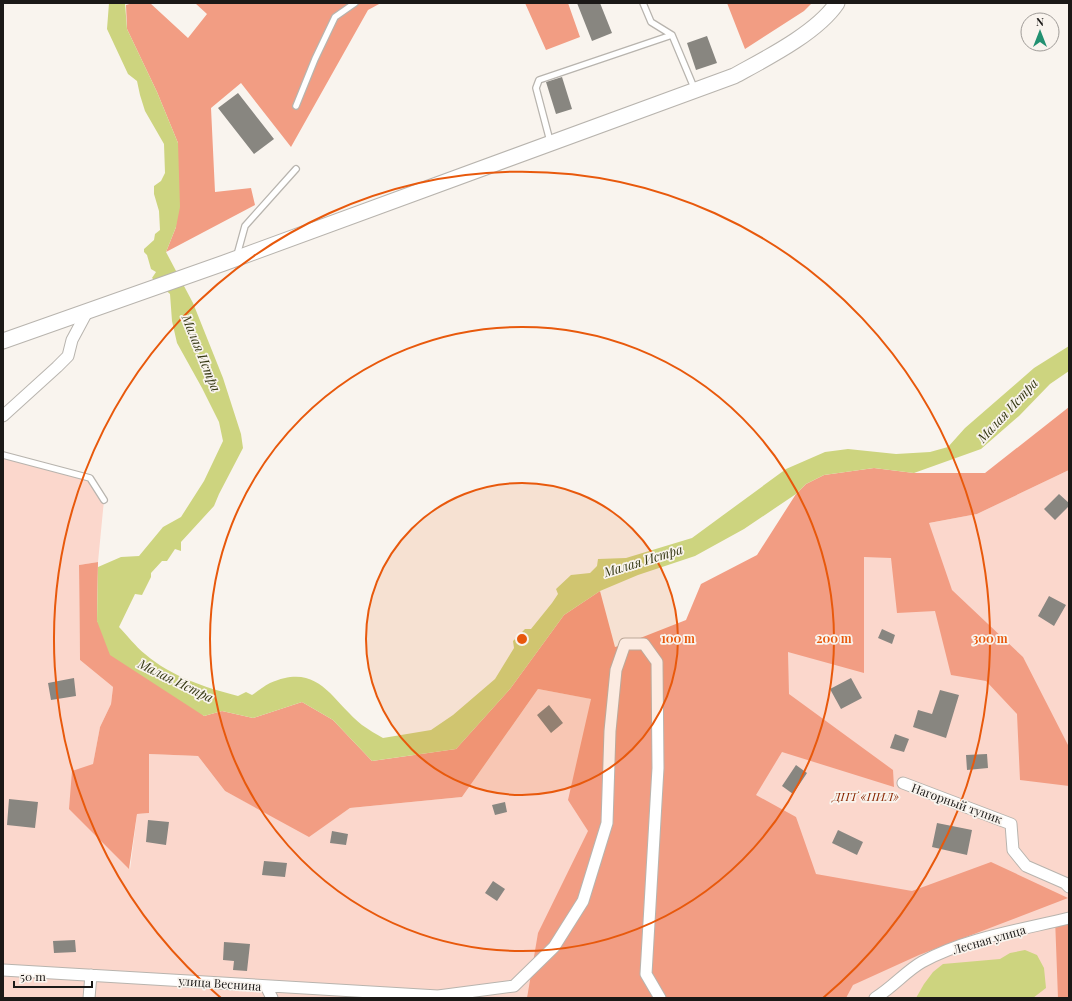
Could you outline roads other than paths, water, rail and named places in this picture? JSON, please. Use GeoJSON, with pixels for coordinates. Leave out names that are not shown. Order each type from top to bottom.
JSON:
{"type":"FeatureCollection","features":[{"type":"Feature","properties":{"kind":"main road"},"geometry":{"type":"LineString","coordinates":[[3,341],[551,144],[734,76],[768,58],[813,28],[832,10],[837,3]]}},
{"type":"Feature","properties":{"kind":"street"},"geometry":{"type":"LineString","coordinates":[[3,416],[57,368],[68,356],[72,340],[87,312]]}},
{"type":"Feature","properties":{"kind":"street","name":"улица Веснина"},"geometry":{"type":"LineString","coordinates":[[3,970],[438,996],[514,986],[554,946],[583,901],[607,823],[610,731],[616,670],[625,644],[644,644],[657,662],[658,768],[646,974],[660,998]]}},
{"type":"Feature","properties":{"kind":"street","name":"Нагорный тупик"},"geometry":{"type":"LineString","coordinates":[[903,783],[1011,824],[1013,850],[1026,866],[1065,883],[1069,887]]}},
{"type":"Feature","properties":{"kind":"street","name":"Лесная улица"},"geometry":{"type":"LineString","coordinates":[[875,998],[921,963],[962,944],[1069,918]]}},
{"type":"Feature","properties":{"kind":"street"},"geometry":{"type":"LineString","coordinates":[[89,998],[91,975]]}},
{"type":"Feature","properties":{"kind":"street"},"geometry":{"type":"LineString","coordinates":[[266,986],[272,998]]}},
{"type":"Feature","properties":{"kind":"lane"},"geometry":{"type":"LineString","coordinates":[[296,106],[315,59],[336,17],[355,3]]}},
{"type":"Feature","properties":{"kind":"lane"},"geometry":{"type":"LineString","coordinates":[[643,3],[651,22],[672,36],[695,91]]}},
{"type":"Feature","properties":{"kind":"lane"},"geometry":{"type":"LineString","coordinates":[[551,144],[536,88],[539,80],[672,36]]}},
{"type":"Feature","properties":{"kind":"lane"},"geometry":{"type":"LineString","coordinates":[[230,260],[245,226],[296,169]]}},
{"type":"Feature","properties":{"kind":"lane"},"geometry":{"type":"LineString","coordinates":[[3,455],[90,478],[104,500]]}},
{"type":"Feature","properties":{"kind":"water","name":"Малая Истра"},"geometry":{"type":"Polygon","coordinates":[[[109,3],[125,3],[127,29],[157,92],[178,143],[180,207],[176,227],[166,252],[193,303],[223,378],[241,434],[243,448],[214,506],[181,542],[181,551],[175,549],[167,561],[162,561],[151,573],[151,577],[142,595],[135,594],[119,627],[138,648],[155,662],[177,675],[201,685],[238,696],[246,692],[252,695],[270,683],[287,678],[301,677],[312,680],[322,686],[362,725],[383,738],[431,730],[453,715],[495,679],[514,648],[513,641],[525,629],[531,629],[558,594],[556,589],[571,575],[590,573],[597,566],[598,559],[626,558],[692,538],[786,469],[825,452],[848,449],[896,454],[930,452],[948,447],[965,428],[1034,368],[1069,346],[1069,371],[1050,384],[1019,416],[981,449],[914,473],[874,468],[824,475],[806,484],[796,494],[744,529],[695,556],[638,575],[600,591],[564,615],[510,689],[456,749],[372,761],[333,720],[302,702],[253,718],[222,711],[204,716],[110,655],[97,621],[98,567],[121,557],[139,556],[163,527],[181,517],[204,481],[223,441],[219,422],[177,343],[172,321],[170,294],[152,278],[156,272],[151,269],[147,255],[144,252],[144,249],[154,240],[155,234],[160,230],[159,211],[154,194],[154,186],[161,181],[165,173],[164,144],[145,111],[137,81],[128,74],[107,29],[109,3]]]}},
{"type":"Feature","properties":{"kind":"water"},"geometry":{"type":"Polygon","coordinates":[[[1025,950],[1037,955],[1044,968],[1046,988],[1033,998],[916,998],[933,972],[943,964],[1000,959],[1010,953],[1025,950]]]}},
{"type":"Feature","properties":{"kind":"park label","name":"ДНТ «НИЛ»"},"geometry":{"type":"Point","coordinates":[866,796]}}]}
